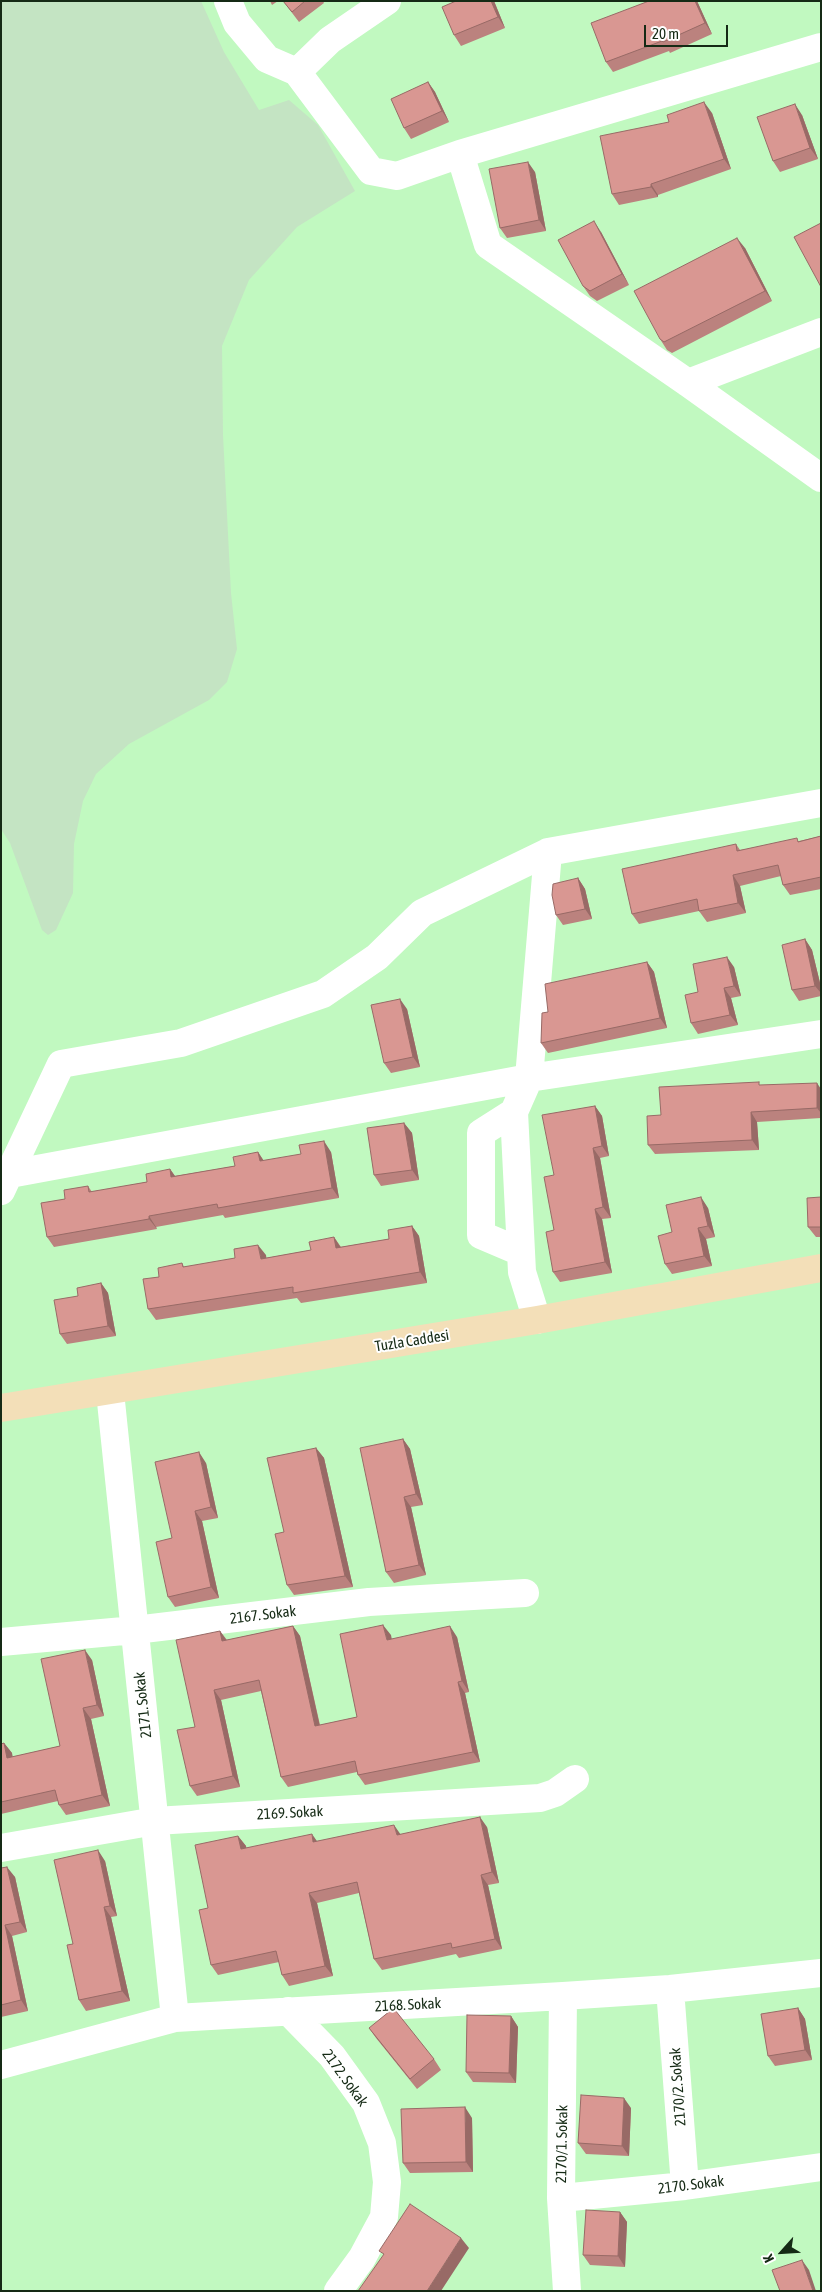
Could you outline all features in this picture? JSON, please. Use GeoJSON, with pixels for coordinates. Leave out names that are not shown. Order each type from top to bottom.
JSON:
{"type":"FeatureCollection","features":[{"type":"Feature","properties":{"kind":"main road","name":"Tuzla Caddesi"},"geometry":{"type":"LineString","coordinates":[[1,1408],[110,1392],[537,1320],[821,1268]]}},
{"type":"Feature","properties":{"kind":"street"},"geometry":{"type":"LineString","coordinates":[[228,1],[238,23],[267,58],[297,72],[371,171],[397,176],[460,154],[821,47]]}},
{"type":"Feature","properties":{"kind":"street"},"geometry":{"type":"LineString","coordinates":[[297,72],[330,40],[386,1]]}},
{"type":"Feature","properties":{"kind":"street"},"geometry":{"type":"LineString","coordinates":[[460,154],[488,245],[688,383],[821,478]]}},
{"type":"Feature","properties":{"kind":"street"},"geometry":{"type":"LineString","coordinates":[[688,383],[821,332]]}},
{"type":"Feature","properties":{"kind":"street"},"geometry":{"type":"LineString","coordinates":[[6,1182],[61,1064],[181,1043],[323,994],[377,957],[422,913],[548,852],[821,802]]}},
{"type":"Feature","properties":{"kind":"street"},"geometry":{"type":"LineString","coordinates":[[537,1320],[522,1272],[514,1112],[529,1078],[548,852]]}},
{"type":"Feature","properties":{"kind":"street"},"geometry":{"type":"LineString","coordinates":[[6,1182],[529,1078],[821,1034]]}},
{"type":"Feature","properties":{"kind":"street"},"geometry":{"type":"LineString","coordinates":[[514,1112],[480,1133],[481,1235],[521,1252]]}},
{"type":"Feature","properties":{"kind":"street","name":"2171. Sokak"},"geometry":{"type":"LineString","coordinates":[[110,1392],[176,2018]]}},
{"type":"Feature","properties":{"kind":"street","name":"2167. Sokak"},"geometry":{"type":"LineString","coordinates":[[1,1642],[135,1630],[369,1602],[525,1593]]}},
{"type":"Feature","properties":{"kind":"street","name":"2169. Sokak"},"geometry":{"type":"LineString","coordinates":[[1,1848],[155,1821],[528,1800],[556,1792],[575,1779]]}},
{"type":"Feature","properties":{"kind":"street","name":"2168. Sokak"},"geometry":{"type":"LineString","coordinates":[[1,2065],[176,2018],[563,1996],[670,1988],[821,1973]]}},
{"type":"Feature","properties":{"kind":"street","name":"2170/2. Sokak"},"geometry":{"type":"LineString","coordinates":[[670,1988],[685,2186]]}},
{"type":"Feature","properties":{"kind":"street","name":"2170/1. Sokak"},"geometry":{"type":"LineString","coordinates":[[563,1996],[561,2198],[567,2291]]}},
{"type":"Feature","properties":{"kind":"street","name":"2172. Sokak"},"geometry":{"type":"LineString","coordinates":[[288,2011],[332,2056],[366,2103],[382,2144],[387,2182],[384,2217],[362,2258],[338,2291]]}},
{"type":"Feature","properties":{"kind":"street","name":"2170. Sokak"},"geometry":{"type":"LineString","coordinates":[[561,2198],[685,2186],[821,2167]]}},
{"type":"Feature","properties":{"kind":"green space"},"geometry":{"type":"Polygon","coordinates":[[[1,1],[201,1],[224,52],[259,110],[289,100],[318,125],[355,191],[297,227],[249,280],[222,346],[223,435],[231,593],[237,649],[227,682],[209,700],[129,744],[96,774],[83,801],[74,844],[73,893],[56,930],[48,935],[42,930],[10,843],[1,829],[1,1]]]}},
{"type":"Feature","properties":{"kind":"building"},"geometry":{"type":"Polygon","coordinates":[[[283,1],[305,1],[292,12],[283,1]]]}},
{"type":"Feature","properties":{"kind":"building"},"geometry":{"type":"Polygon","coordinates":[[[456,1],[491,1],[498,17],[454,35],[442,7],[456,1]]]}},
{"type":"Feature","properties":{"kind":"building"},"geometry":{"type":"Polygon","coordinates":[[[649,1],[695,1],[705,23],[663,42],[606,62],[591,23],[649,1]]]}},
{"type":"Feature","properties":{"kind":"building"},"geometry":{"type":"Polygon","coordinates":[[[428,82],[442,111],[404,128],[391,99],[428,82]]]}},
{"type":"Feature","properties":{"kind":"building"},"geometry":{"type":"Polygon","coordinates":[[[704,102],[724,159],[651,184],[651,187],[612,194],[600,136],[669,122],[667,115],[704,102]]]}},
{"type":"Feature","properties":{"kind":"building"},"geometry":{"type":"Polygon","coordinates":[[[795,104],[810,148],[773,161],[757,117],[795,104]]]}},
{"type":"Feature","properties":{"kind":"building"},"geometry":{"type":"Polygon","coordinates":[[[528,162],[539,220],[500,228],[489,169],[528,162]]]}},
{"type":"Feature","properties":{"kind":"building"},"geometry":{"type":"Polygon","coordinates":[[[594,221],[622,274],[590,291],[583,286],[558,240],[594,221]]]}},
{"type":"Feature","properties":{"kind":"building"},"geometry":{"type":"Polygon","coordinates":[[[821,223],[821,287],[794,237],[821,223]]]}},
{"type":"Feature","properties":{"kind":"building"},"geometry":{"type":"Polygon","coordinates":[[[737,238],[765,291],[664,342],[660,339],[634,291],[737,238]]]}},
{"type":"Feature","properties":{"kind":"building"},"geometry":{"type":"Polygon","coordinates":[[[821,836],[821,877],[783,885],[778,865],[733,875],[738,903],[699,911],[697,899],[632,914],[622,869],[736,844],[737,851],[797,838],[798,842],[821,836]]]}},
{"type":"Feature","properties":{"kind":"building"},"geometry":{"type":"Polygon","coordinates":[[[578,878],[585,909],[556,915],[552,895],[553,884],[578,878]]]}},
{"type":"Feature","properties":{"kind":"building"},"geometry":{"type":"Polygon","coordinates":[[[805,939],[815,986],[792,990],[782,945],[805,939]]]}},
{"type":"Feature","properties":{"kind":"building"},"geometry":{"type":"Polygon","coordinates":[[[727,957],[734,986],[724,988],[730,1015],[691,1023],[685,995],[698,992],[693,964],[727,957]]]}},
{"type":"Feature","properties":{"kind":"building"},"geometry":{"type":"Polygon","coordinates":[[[647,962],[660,1018],[541,1043],[542,1013],[548,1012],[545,984],[647,962]]]}},
{"type":"Feature","properties":{"kind":"building"},"geometry":{"type":"Polygon","coordinates":[[[400,999],[413,1057],[384,1063],[371,1005],[400,999]]]}},
{"type":"Feature","properties":{"kind":"building"},"geometry":{"type":"Polygon","coordinates":[[[759,1082],[759,1085],[817,1083],[817,1108],[751,1112],[752,1140],[648,1145],[647,1116],[661,1115],[659,1087],[759,1082]]]}},
{"type":"Feature","properties":{"kind":"building"},"geometry":{"type":"Polygon","coordinates":[[[595,1106],[602,1146],[593,1148],[603,1207],[595,1209],[605,1262],[553,1272],[546,1232],[554,1230],[544,1177],[554,1175],[542,1115],[595,1106]]]}},
{"type":"Feature","properties":{"kind":"building"},"geometry":{"type":"Polygon","coordinates":[[[404,1123],[412,1170],[374,1175],[367,1128],[404,1123]]]}},
{"type":"Feature","properties":{"kind":"building"},"geometry":{"type":"Polygon","coordinates":[[[324,1141],[332,1188],[218,1208],[217,1204],[149,1216],[149,1219],[47,1237],[41,1203],[65,1199],[64,1190],[88,1186],[89,1192],[147,1182],[146,1174],[170,1169],[171,1177],[235,1166],[233,1157],[258,1152],[260,1161],[301,1154],[299,1145],[324,1141]]]}},
{"type":"Feature","properties":{"kind":"building"},"geometry":{"type":"Polygon","coordinates":[[[701,1197],[708,1226],[698,1228],[704,1256],[665,1264],[658,1236],[672,1232],[666,1205],[701,1197]]]}},
{"type":"Feature","properties":{"kind":"building"},"geometry":{"type":"Polygon","coordinates":[[[821,1197],[821,1227],[808,1227],[807,1198],[821,1197]]]}},
{"type":"Feature","properties":{"kind":"building"},"geometry":{"type":"Polygon","coordinates":[[[412,1226],[420,1272],[293,1293],[293,1287],[148,1309],[143,1279],[159,1277],[158,1268],[182,1263],[183,1267],[235,1258],[234,1249],[258,1245],[261,1259],[311,1250],[309,1242],[334,1237],[336,1248],[389,1239],[388,1230],[412,1226]]]}},
{"type":"Feature","properties":{"kind":"building"},"geometry":{"type":"Polygon","coordinates":[[[101,1283],[108,1326],[60,1334],[54,1300],[78,1296],[77,1288],[101,1283]]]}},
{"type":"Feature","properties":{"kind":"building"},"geometry":{"type":"Polygon","coordinates":[[[403,1439],[416,1494],[404,1497],[419,1565],[386,1572],[360,1448],[403,1439]]]}},
{"type":"Feature","properties":{"kind":"building"},"geometry":{"type":"Polygon","coordinates":[[[316,1448],[345,1576],[287,1585],[275,1534],[284,1532],[267,1458],[316,1448]]]}},
{"type":"Feature","properties":{"kind":"building"},"geometry":{"type":"Polygon","coordinates":[[[199,1452],[211,1507],[195,1511],[211,1587],[168,1597],[156,1542],[172,1538],[155,1462],[199,1452]]]}},
{"type":"Feature","properties":{"kind":"building"},"geometry":{"type":"Polygon","coordinates":[[[383,1625],[387,1640],[450,1626],[462,1681],[458,1682],[473,1752],[358,1775],[355,1761],[281,1777],[259,1680],[214,1690],[233,1776],[190,1786],[177,1730],[195,1727],[176,1640],[220,1631],[222,1641],[293,1626],[315,1726],[357,1717],[340,1634],[383,1625]]]}},
{"type":"Feature","properties":{"kind":"building"},"geometry":{"type":"Polygon","coordinates":[[[85,1650],[97,1705],[83,1708],[102,1795],[59,1805],[55,1790],[1,1802],[1,1744],[4,1743],[7,1758],[60,1746],[41,1659],[85,1650]]]}},
{"type":"Feature","properties":{"kind":"building"},"geometry":{"type":"Polygon","coordinates":[[[480,1817],[492,1872],[481,1875],[495,1939],[452,1948],[451,1943],[374,1959],[357,1882],[309,1893],[325,1966],[282,1975],[276,1951],[211,1965],[199,1910],[208,1908],[195,1845],[238,1836],[241,1849],[312,1834],[313,1842],[394,1825],[397,1835],[480,1817]]]}},
{"type":"Feature","properties":{"kind":"building"},"geometry":{"type":"Polygon","coordinates":[[[98,1850],[110,1906],[104,1907],[122,1991],[79,2000],[67,1945],[73,1944],[54,1860],[98,1850]]]}},
{"type":"Feature","properties":{"kind":"building"},"geometry":{"type":"Polygon","coordinates":[[[7,1867],[20,1922],[5,1925],[21,2000],[1,2005],[1,1868],[7,1867]]]}},
{"type":"Feature","properties":{"kind":"building"},"geometry":{"type":"Polygon","coordinates":[[[798,2008],[805,2050],[768,2056],[761,2014],[798,2008]]]}},
{"type":"Feature","properties":{"kind":"building"},"geometry":{"type":"Polygon","coordinates":[[[395,2010],[434,2059],[410,2079],[369,2028],[390,2011],[395,2010]]]}},
{"type":"Feature","properties":{"kind":"building"},"geometry":{"type":"Polygon","coordinates":[[[467,2015],[511,2016],[509,2073],[466,2072],[467,2015]]]}},
{"type":"Feature","properties":{"kind":"building"},"geometry":{"type":"Polygon","coordinates":[[[581,2095],[624,2098],[622,2146],[578,2143],[581,2095]]]}},
{"type":"Feature","properties":{"kind":"building"},"geometry":{"type":"Polygon","coordinates":[[[465,2107],[466,2162],[403,2163],[401,2109],[465,2107]]]}},
{"type":"Feature","properties":{"kind":"building"},"geometry":{"type":"Polygon","coordinates":[[[410,2204],[461,2238],[427,2291],[358,2291],[384,2254],[379,2251],[410,2204]]]}},
{"type":"Feature","properties":{"kind":"building"},"geometry":{"type":"Polygon","coordinates":[[[586,2210],[620,2212],[618,2256],[583,2255],[586,2210]]]}},
{"type":"Feature","properties":{"kind":"building"},"geometry":{"type":"Polygon","coordinates":[[[802,2260],[813,2291],[780,2291],[772,2270],[802,2260]]]}}]}
